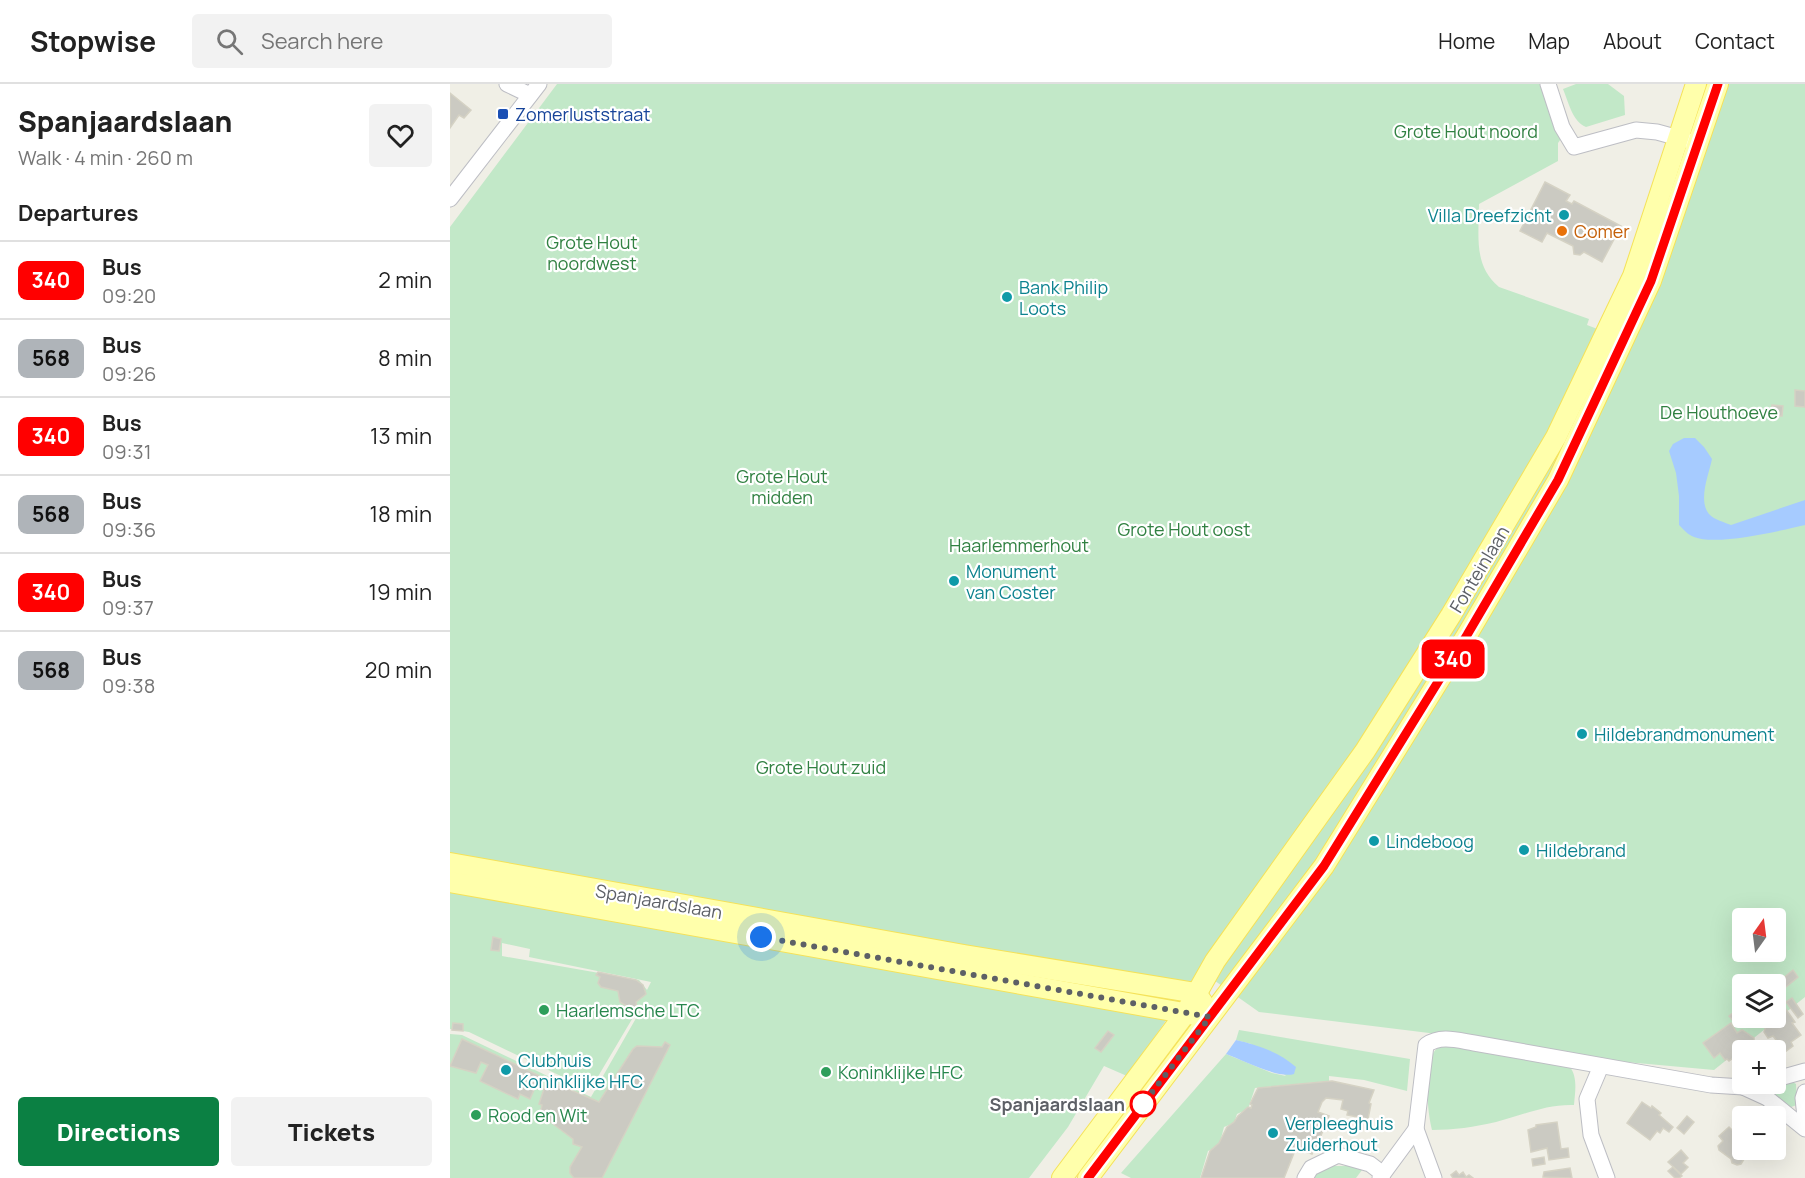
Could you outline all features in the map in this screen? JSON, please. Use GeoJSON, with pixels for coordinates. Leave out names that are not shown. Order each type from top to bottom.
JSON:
{"type":"FeatureCollection","features":[{"type":"Feature","properties":{"kind":"main road","name":"Fonteinlaan"},"geometry":{"type":"LineString","coordinates":[[1062,1178],[1185,1014],[1215,962],[1365,751],[1451,615],[1556,437],[1633,276],[1696,84]]}},
{"type":"Feature","properties":{"kind":"main road","name":"Fonteinlaan"},"geometry":{"type":"LineString","coordinates":[[1088,1178],[1324,866],[1467,635],[1558,480],[1651,281],[1718,84]]}},
{"type":"Feature","properties":{"kind":"main road","name":"Spanjaardslaan"},"geometry":{"type":"LineString","coordinates":[[450,863],[964,955],[1196,993]]}},
{"type":"Feature","properties":{"kind":"main road","name":"Spanjaardslaan"},"geometry":{"type":"LineString","coordinates":[[450,882],[1185,1014],[1211,1016]]}},
{"type":"Feature","properties":{"kind":"main road"},"geometry":{"type":"LineString","coordinates":[[1196,993],[1211,1016]]}},
{"type":"Feature","properties":{"kind":"street"},"geometry":{"type":"LineString","coordinates":[[452,193],[535,90],[507,84]]}},
{"type":"Feature","properties":{"kind":"street"},"geometry":{"type":"LineString","coordinates":[[1548,84],[1562,127],[1574,147],[1635,130],[1657,132],[1698,143]]}},
{"type":"Feature","properties":{"kind":"street"},"geometry":{"type":"LineString","coordinates":[[1434,1178],[1416,1130],[1426,1045],[1434,1040],[1442,1038],[1711,1085],[1732,1086]]}},
{"type":"Feature","properties":{"kind":"street"},"geometry":{"type":"LineString","coordinates":[[1601,1066],[1587,1099],[1591,1135],[1607,1178]]}},
{"type":"Feature","properties":{"kind":"street"},"geometry":{"type":"LineString","coordinates":[[1786,1076],[1805,1071]]}},
{"type":"Feature","properties":{"kind":"street"},"geometry":{"type":"LineString","coordinates":[[1805,1092],[1803,1098],[1805,1117]]}},
{"type":"Feature","properties":{"kind":"street"},"geometry":{"type":"LineString","coordinates":[[1758,1094],[1767,1098],[1805,1129]]}},
{"type":"Feature","properties":{"kind":"street"},"geometry":{"type":"LineString","coordinates":[[1305,1178],[1311,1168],[1338,1155],[1370,1164],[1381,1176],[1416,1130]]}},
{"type":"Feature","properties":{"kind":"green space","name":"Haarlemmerhout"},"geometry":{"type":"Polygon","coordinates":[[[557,84],[1543,84],[1563,136],[1558,143],[1558,161],[1479,204],[1478,239],[1481,260],[1499,287],[1589,319],[1587,325],[1600,330],[1705,153],[1728,84],[1805,84],[1805,997],[1786,1012],[1786,974],[1732,974],[1732,1028],[1766,1028],[1751,1040],[1732,1040],[1732,1056],[1714,1070],[1604,1060],[1494,1041],[1259,1012],[1201,971],[1127,1076],[1104,1066],[1068,1127],[1029,1178],[450,1178],[450,1034],[462,1035],[591,1097],[639,1013],[638,1009],[590,1090],[469,1032],[450,1029],[450,227],[557,84]],[[502,943],[502,956],[639,980],[647,990],[651,982],[529,957],[530,949],[502,943]]]}},
{"type":"Feature","properties":{"kind":"green space"},"geometry":{"type":"Polygon","coordinates":[[[1576,84],[1608,84],[1624,96],[1625,115],[1586,127],[1581,124],[1572,111],[1563,89],[1576,84]]]}},
{"type":"Feature","properties":{"kind":"green space"},"geometry":{"type":"Polygon","coordinates":[[[1239,1030],[1410,1059],[1407,1091],[1364,1080],[1329,1076],[1329,1081],[1255,1088],[1248,1109],[1237,1114],[1234,1123],[1224,1127],[1219,1146],[1208,1151],[1200,1178],[1131,1178],[1121,1173],[1226,1054],[1272,1073],[1286,1076],[1251,1044],[1236,1040],[1239,1030]]]}},
{"type":"Feature","properties":{"kind":"green space"},"geometry":{"type":"Polygon","coordinates":[[[1447,1046],[1570,1067],[1575,1080],[1574,1105],[1544,1108],[1480,1125],[1432,1130],[1428,1101],[1429,1069],[1435,1050],[1447,1046]]]}},
{"type":"Feature","properties":{"kind":"green space"},"geometry":{"type":"Polygon","coordinates":[[[1791,1081],[1796,1084],[1797,1105],[1791,1107],[1771,1094],[1786,1094],[1786,1082],[1791,1081]]]}},
{"type":"Feature","properties":{"kind":"green space"},"geometry":{"type":"Polygon","coordinates":[[[1330,1166],[1350,1166],[1362,1170],[1356,1178],[1310,1178],[1318,1171],[1330,1166]]]}},
{"type":"Feature","properties":{"kind":"water"},"geometry":{"type":"Polygon","coordinates":[[[1684,438],[1695,438],[1712,459],[1704,503],[1712,517],[1731,525],[1805,500],[1805,525],[1732,539],[1704,539],[1690,535],[1679,525],[1676,473],[1669,451],[1673,444],[1684,438]]]}},
{"type":"Feature","properties":{"kind":"water"},"geometry":{"type":"Polygon","coordinates":[[[1236,1040],[1283,1057],[1296,1067],[1294,1074],[1279,1074],[1226,1054],[1236,1040]]]}},
{"type":"Feature","properties":{"kind":"building"},"geometry":{"type":"Polygon","coordinates":[[[450,93],[471,110],[464,118],[459,115],[450,128],[450,93]]]}},
{"type":"Feature","properties":{"kind":"building","name":"Villa Dreefzicht"},"geometry":{"type":"Polygon","coordinates":[[[1545,182],[1570,195],[1566,201],[1572,204],[1574,201],[1621,226],[1602,262],[1584,252],[1580,255],[1574,254],[1573,246],[1547,233],[1542,242],[1520,231],[1545,182]]]}},
{"type":"Feature","properties":{"kind":"building"},"geometry":{"type":"Polygon","coordinates":[[[1795,390],[1805,391],[1805,407],[1795,406],[1795,390]]]}},
{"type":"Feature","properties":{"kind":"building"},"geometry":{"type":"Polygon","coordinates":[[[1772,405],[1783,406],[1782,416],[1768,416],[1771,414],[1772,405]]]}},
{"type":"Feature","properties":{"kind":"building"},"geometry":{"type":"Polygon","coordinates":[[[493,937],[501,939],[499,951],[491,950],[493,937]]]}},
{"type":"Feature","properties":{"kind":"building"},"geometry":{"type":"Polygon","coordinates":[[[1793,970],[1798,977],[1786,987],[1786,976],[1793,970]]]}},
{"type":"Feature","properties":{"kind":"building"},"geometry":{"type":"Polygon","coordinates":[[[598,972],[636,980],[643,985],[646,994],[636,1002],[637,1007],[628,1007],[620,1002],[618,991],[601,987],[598,983],[600,977],[596,975],[598,972]]]}},
{"type":"Feature","properties":{"kind":"building"},"geometry":{"type":"Polygon","coordinates":[[[1792,998],[1803,1014],[1798,1018],[1786,1002],[1792,998]]]}},
{"type":"Feature","properties":{"kind":"building"},"geometry":{"type":"Polygon","coordinates":[[[1786,1009],[1801,1035],[1791,1042],[1793,1046],[1786,1051],[1786,1040],[1776,1040],[1773,1036],[1768,1038],[1764,1032],[1765,1028],[1786,1028],[1786,1009]]]}},
{"type":"Feature","properties":{"kind":"building"},"geometry":{"type":"Polygon","coordinates":[[[453,1023],[463,1024],[463,1031],[452,1030],[453,1023]]]}},
{"type":"Feature","properties":{"kind":"building"},"geometry":{"type":"Polygon","coordinates":[[[1731,1023],[1737,1033],[1742,1030],[1754,1038],[1754,1040],[1732,1040],[1732,1059],[1729,1061],[1725,1060],[1720,1053],[1714,1058],[1703,1043],[1731,1023]]]}},
{"type":"Feature","properties":{"kind":"building"},"geometry":{"type":"Polygon","coordinates":[[[1108,1031],[1114,1035],[1101,1052],[1095,1048],[1108,1031]]]}},
{"type":"Feature","properties":{"kind":"building","name":"Clubhuis Koninklijke HFC"},"geometry":{"type":"Polygon","coordinates":[[[462,1039],[540,1076],[530,1099],[520,1094],[518,1099],[480,1081],[488,1065],[481,1062],[476,1073],[450,1066],[462,1039]]]}},
{"type":"Feature","properties":{"kind":"building"},"geometry":{"type":"Polygon","coordinates":[[[665,1042],[670,1045],[602,1178],[574,1178],[570,1173],[570,1167],[582,1147],[573,1144],[573,1139],[540,1114],[542,1105],[539,1104],[545,1086],[547,1088],[552,1082],[599,1102],[633,1049],[637,1046],[662,1047],[665,1042]]]}},
{"type":"Feature","properties":{"kind":"building","name":"Verpleeghuis Zuiderhout"},"geometry":{"type":"Polygon","coordinates":[[[1332,1081],[1374,1090],[1369,1103],[1371,1104],[1368,1119],[1347,1115],[1348,1111],[1341,1109],[1343,1100],[1326,1098],[1318,1112],[1329,1116],[1312,1154],[1296,1148],[1284,1178],[1201,1178],[1210,1151],[1219,1143],[1227,1127],[1248,1107],[1251,1108],[1250,1104],[1258,1088],[1332,1081]]]}},
{"type":"Feature","properties":{"kind":"building"},"geometry":{"type":"Polygon","coordinates":[[[1642,1102],[1661,1113],[1659,1115],[1673,1127],[1669,1132],[1663,1128],[1660,1133],[1657,1131],[1650,1140],[1627,1123],[1642,1102]]]}},
{"type":"Feature","properties":{"kind":"building"},"geometry":{"type":"Polygon","coordinates":[[[1687,1116],[1694,1122],[1684,1134],[1677,1128],[1687,1116]]]}},
{"type":"Feature","properties":{"kind":"building"},"geometry":{"type":"Polygon","coordinates":[[[1557,1122],[1561,1149],[1568,1148],[1569,1157],[1549,1160],[1547,1148],[1531,1152],[1528,1130],[1536,1125],[1557,1122]]]}},
{"type":"Feature","properties":{"kind":"building"},"geometry":{"type":"Polygon","coordinates":[[[1729,1127],[1732,1130],[1732,1160],[1743,1160],[1741,1164],[1732,1163],[1731,1159],[1719,1150],[1718,1146],[1723,1141],[1719,1136],[1729,1127]]]}},
{"type":"Feature","properties":{"kind":"building"},"geometry":{"type":"Polygon","coordinates":[[[1681,1150],[1688,1158],[1683,1163],[1688,1167],[1681,1174],[1668,1162],[1681,1150]]]}},
{"type":"Feature","properties":{"kind":"building"},"geometry":{"type":"Polygon","coordinates":[[[1544,1157],[1545,1164],[1533,1166],[1532,1159],[1544,1157]]]}},
{"type":"Feature","properties":{"kind":"building"},"geometry":{"type":"Polygon","coordinates":[[[1673,1167],[1682,1176],[1675,1178],[1668,1171],[1673,1167]]]}},
{"type":"Feature","properties":{"kind":"building"},"geometry":{"type":"Polygon","coordinates":[[[1570,1168],[1572,1178],[1543,1177],[1544,1172],[1570,1168]]]}},
{"type":"Feature","properties":{"kind":"building"},"geometry":{"type":"Polygon","coordinates":[[[1456,1171],[1459,1175],[1463,1172],[1466,1177],[1469,1175],[1473,1178],[1453,1178],[1451,1175],[1456,1171]]]}},
{"type":"Feature","properties":{"kind":"bus line","name":"340"},"geometry":{"type":"LineString","coordinates":[[1088,1178],[1324,866],[1467,635],[1558,480],[1651,281],[1718,84]]}},
{"type":"Feature","properties":{"kind":"place","name":"Zomerluststraat"},"geometry":{"type":"Point","coordinates":[503,114]}},
{"type":"Feature","properties":{"kind":"place","name":"Villa Dreefzicht"},"geometry":{"type":"Point","coordinates":[1564,215]}},
{"type":"Feature","properties":{"kind":"place","name":"Comer"},"geometry":{"type":"Point","coordinates":[1562,231]}},
{"type":"Feature","properties":{"kind":"place","name":"Bank Philip Loots"},"geometry":{"type":"Point","coordinates":[1007,297]}},
{"type":"Feature","properties":{"kind":"place","name":"Monument van Coster"},"geometry":{"type":"Point","coordinates":[954,581]}},
{"type":"Feature","properties":{"kind":"place","name":"Hildebrandmonument"},"geometry":{"type":"Point","coordinates":[1582,734]}},
{"type":"Feature","properties":{"kind":"place","name":"Lindeboog"},"geometry":{"type":"Point","coordinates":[1374,841]}},
{"type":"Feature","properties":{"kind":"place","name":"Hildebrand"},"geometry":{"type":"Point","coordinates":[1524,850]}},
{"type":"Feature","properties":{"kind":"place","name":"Haarlemsche LTC"},"geometry":{"type":"Point","coordinates":[544,1010]}},
{"type":"Feature","properties":{"kind":"place","name":"Clubhuis Koninklijke HFC"},"geometry":{"type":"Point","coordinates":[506,1070]}},
{"type":"Feature","properties":{"kind":"place","name":"Koninklijke HFC"},"geometry":{"type":"Point","coordinates":[826,1072]}},
{"type":"Feature","properties":{"kind":"place","name":"Spanjaardslaan"},"geometry":{"type":"Point","coordinates":[1143,1104]}},
{"type":"Feature","properties":{"kind":"place","name":"Rood en Wit"},"geometry":{"type":"Point","coordinates":[476,1115]}},
{"type":"Feature","properties":{"kind":"place","name":"Verpleeghuis Zuiderhout"},"geometry":{"type":"Point","coordinates":[1273,1133]}},
{"type":"Feature","properties":{"kind":"route"},"geometry":{"type":"LineString","coordinates":[[761,937],[1210,1017],[1143,1104]]}},
{"type":"Feature","properties":{"kind":"park label","name":"Grote Hout noord"},"geometry":{"type":"Point","coordinates":[1466,131]}},
{"type":"Feature","properties":{"kind":"park label","name":"Grote Hout noordwest"},"geometry":{"type":"Point","coordinates":[592,252]}},
{"type":"Feature","properties":{"kind":"park label","name":"De Houthoeve"},"geometry":{"type":"Point","coordinates":[1719,412]}},
{"type":"Feature","properties":{"kind":"park label","name":"Grote Hout midden"},"geometry":{"type":"Point","coordinates":[782,486]}},
{"type":"Feature","properties":{"kind":"park label","name":"Grote Hout oost"},"geometry":{"type":"Point","coordinates":[1184,529]}},
{"type":"Feature","properties":{"kind":"park label","name":"Grote Hout zuid"},"geometry":{"type":"Point","coordinates":[821,767]}}]}
